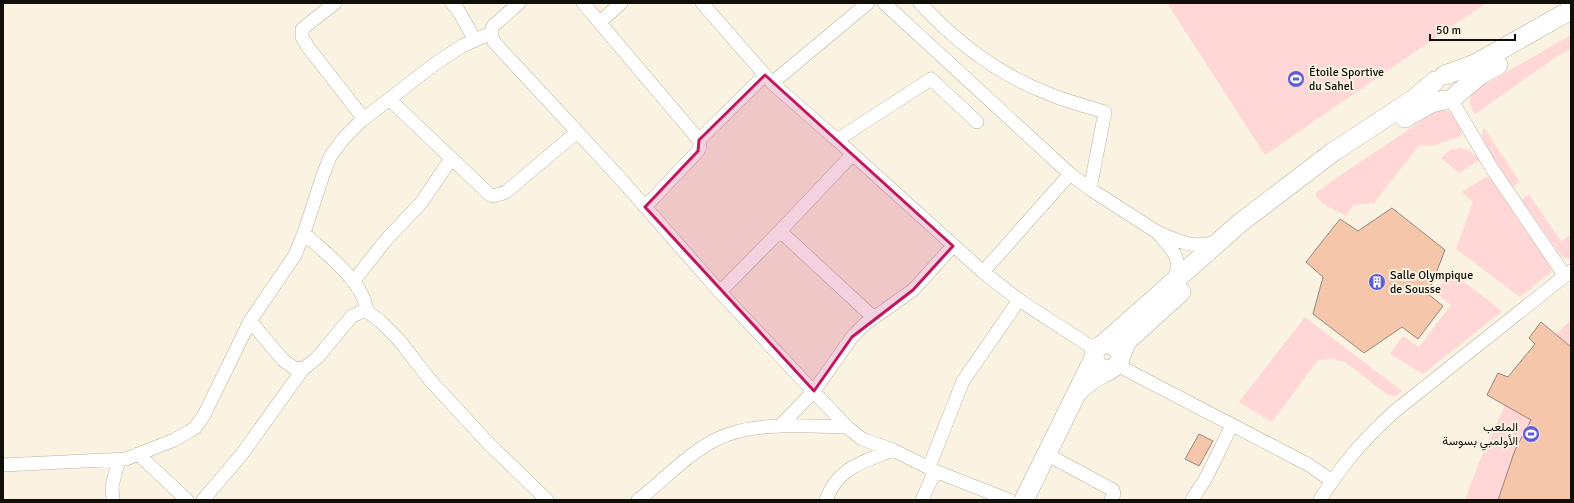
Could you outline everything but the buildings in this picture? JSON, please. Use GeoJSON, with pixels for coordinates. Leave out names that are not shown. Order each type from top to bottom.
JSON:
{"type":"FeatureCollection","features":[{"type":"Feature","properties":{"kind":"main road"},"geometry":{"type":"LineString","coordinates":[[1024,500],[1079,391],[1085,374],[1097,351],[1219,240],[1333,152],[1414,99],[1440,78],[1475,64],[1571,10]]}},
{"type":"Feature","properties":{"kind":"main road"},"geometry":{"type":"LineString","coordinates":[[1079,391],[1093,379],[1115,364],[1127,341],[1257,225],[1340,162],[1420,108],[1431,103],[1450,98],[1482,74],[1571,24]]}},
{"type":"Feature","properties":{"kind":"main road"},"geometry":{"type":"LineString","coordinates":[[1440,78],[1453,77],[1458,84],[1457,92],[1450,98]]}},
{"type":"Feature","properties":{"kind":"main road"},"geometry":{"type":"LineString","coordinates":[[1097,351],[1106,344],[1114,346],[1119,353],[1115,364]]}},
{"type":"Feature","properties":{"kind":"street"},"geometry":{"type":"LineString","coordinates":[[335,3],[302,29],[302,36],[308,47],[364,119]]}},
{"type":"Feature","properties":{"kind":"street"},"geometry":{"type":"LineString","coordinates":[[452,3],[475,40]]}},
{"type":"Feature","properties":{"kind":"street"},"geometry":{"type":"LineString","coordinates":[[519,3],[493,26],[491,33],[494,42],[645,207],[720,292],[847,427],[862,439],[893,450],[932,469],[1009,500]]}},
{"type":"Feature","properties":{"kind":"street"},"geometry":{"type":"LineString","coordinates":[[583,3],[699,140],[700,146],[698,151],[645,207]]}},
{"type":"Feature","properties":{"kind":"street"},"geometry":{"type":"LineString","coordinates":[[600,22],[621,3]]}},
{"type":"Feature","properties":{"kind":"street"},"geometry":{"type":"LineString","coordinates":[[702,3],[769,79],[953,246],[1019,300],[1097,351]]}},
{"type":"Feature","properties":{"kind":"street"},"geometry":{"type":"LineString","coordinates":[[699,140],[769,79],[868,3]]}},
{"type":"Feature","properties":{"kind":"street"},"geometry":{"type":"LineString","coordinates":[[884,3],[1070,174],[1090,189],[1157,232],[1195,246],[1206,245],[1219,240]]}},
{"type":"Feature","properties":{"kind":"street"},"geometry":{"type":"LineString","coordinates":[[920,3],[965,46],[1012,77],[1047,93],[1105,112],[1090,189]]}},
{"type":"Feature","properties":{"kind":"street"},"geometry":{"type":"LineString","coordinates":[[3,465],[119,460],[174,440],[194,428],[200,422],[250,321],[295,254],[304,233],[330,157],[343,139],[364,119],[436,63],[462,46],[491,33]]}},
{"type":"Feature","properties":{"kind":"street"},"geometry":{"type":"LineString","coordinates":[[837,140],[931,79],[977,122]]}},
{"type":"Feature","properties":{"kind":"street"},"geometry":{"type":"LineString","coordinates":[[1320,500],[1350,455],[1371,432],[1568,273],[1491,167],[1450,98]]}},
{"type":"Feature","properties":{"kind":"street"},"geometry":{"type":"LineString","coordinates":[[390,100],[451,159],[490,195],[494,196],[506,192],[577,132]]}},
{"type":"Feature","properties":{"kind":"street"},"geometry":{"type":"LineString","coordinates":[[720,292],[852,154]]}},
{"type":"Feature","properties":{"kind":"street"},"geometry":{"type":"LineString","coordinates":[[353,282],[385,241],[421,203],[451,159]]}},
{"type":"Feature","properties":{"kind":"street"},"geometry":{"type":"LineString","coordinates":[[983,272],[1070,174]]}},
{"type":"Feature","properties":{"kind":"street"},"geometry":{"type":"LineString","coordinates":[[780,231],[874,318]]}},
{"type":"Feature","properties":{"kind":"street"},"geometry":{"type":"LineString","coordinates":[[1157,232],[1177,258],[1179,265],[1178,272],[1171,284]]}},
{"type":"Feature","properties":{"kind":"street"},"geometry":{"type":"LineString","coordinates":[[304,233],[335,261],[353,282],[363,297],[368,312],[380,321],[399,340],[430,380],[489,444],[547,500]]}},
{"type":"Feature","properties":{"kind":"street"},"geometry":{"type":"LineString","coordinates":[[780,426],[814,391],[852,337],[865,324],[913,290],[953,246]]}},
{"type":"Feature","properties":{"kind":"street"},"geometry":{"type":"LineString","coordinates":[[922,500],[963,381],[1019,300]]}},
{"type":"Feature","properties":{"kind":"street"},"geometry":{"type":"LineString","coordinates":[[203,500],[242,454],[304,369],[317,358],[352,316],[360,312],[368,312]]}},
{"type":"Feature","properties":{"kind":"street"},"geometry":{"type":"LineString","coordinates":[[250,321],[283,360],[294,368],[304,369]]}},
{"type":"Feature","properties":{"kind":"street"},"geometry":{"type":"LineString","coordinates":[[1115,364],[1309,465],[1332,481]]}},
{"type":"Feature","properties":{"kind":"street"},"geometry":{"type":"LineString","coordinates":[[1192,500],[1207,476],[1232,425]]}},
{"type":"Feature","properties":{"kind":"street"},"geometry":{"type":"LineString","coordinates":[[638,500],[689,458],[714,440],[732,432],[780,426],[847,427]]}},
{"type":"Feature","properties":{"kind":"street"},"geometry":{"type":"LineString","coordinates":[[826,500],[839,476],[851,467],[893,450]]}},
{"type":"Feature","properties":{"kind":"street"},"geometry":{"type":"LineString","coordinates":[[138,454],[187,500]]}},
{"type":"Feature","properties":{"kind":"street"},"geometry":{"type":"LineString","coordinates":[[1046,454],[1113,490],[1114,494],[1111,500]]}},
{"type":"Feature","properties":{"kind":"street"},"geometry":{"type":"LineString","coordinates":[[113,500],[112,486],[119,460]]}},
{"type":"Feature","properties":{"kind":"highlighted area"},"geometry":{"type":"Polygon","coordinates":[[[765,75],[953,246],[913,290],[852,337],[814,391],[645,207],[698,151],[699,140],[765,75]]]}},
{"type":"Feature","properties":{"kind":"shaded area","name":"Étoile Sportive du Sahel"},"geometry":{"type":"Polygon","coordinates":[[[1167,3],[1486,3],[1265,155],[1167,3]]]}},
{"type":"Feature","properties":{"kind":"shaded area"},"geometry":{"type":"Polygon","coordinates":[[[1571,35],[1571,49],[1559,55],[1475,114],[1470,102],[1475,90],[1571,35]]]}},
{"type":"Feature","properties":{"kind":"shaded area"},"geometry":{"type":"Polygon","coordinates":[[[1444,110],[1451,112],[1462,132],[1461,136],[1432,146],[1419,145],[1374,203],[1353,205],[1346,216],[1322,203],[1316,196],[1316,193],[1335,179],[1436,111],[1444,110]]]}},
{"type":"Feature","properties":{"kind":"shaded area"},"geometry":{"type":"Polygon","coordinates":[[[1484,128],[1520,182],[1513,187],[1484,145],[1482,133],[1484,128]]]}},
{"type":"Feature","properties":{"kind":"shaded area"},"geometry":{"type":"Polygon","coordinates":[[[1460,148],[1470,151],[1480,160],[1459,173],[1441,158],[1450,150],[1460,148]]]}},
{"type":"Feature","properties":{"kind":"shaded area"},"geometry":{"type":"Polygon","coordinates":[[[1486,177],[1491,178],[1552,266],[1550,273],[1520,297],[1456,249],[1473,202],[1462,192],[1486,177]]]}},
{"type":"Feature","properties":{"kind":"shaded area"},"geometry":{"type":"Polygon","coordinates":[[[1529,194],[1561,241],[1571,235],[1571,259],[1564,258],[1559,253],[1521,200],[1529,194]]]}},
{"type":"Feature","properties":{"kind":"shaded area"},"geometry":{"type":"Polygon","coordinates":[[[1450,271],[1502,311],[1423,374],[1390,354],[1403,336],[1419,347],[1451,305],[1435,292],[1450,271]]]}},
{"type":"Feature","properties":{"kind":"shaded area"},"geometry":{"type":"Polygon","coordinates":[[[1305,317],[1402,391],[1396,396],[1388,395],[1345,362],[1333,359],[1318,360],[1272,422],[1239,402],[1305,317]]]}},
{"type":"Feature","properties":{"kind":"shaded area","name":"الملعب الأولمبي بسوسة"},"geometry":{"type":"Polygon","coordinates":[[[1571,320],[1571,500],[1465,500],[1479,462],[1505,405],[1486,394],[1498,373],[1508,377],[1535,344],[1529,338],[1541,322],[1556,334],[1571,320]]]}},
{"type":"Feature","properties":{"kind":"place","name":"Étoile Sportive du Sahel"},"geometry":{"type":"Point","coordinates":[1296,79]}},
{"type":"Feature","properties":{"kind":"place","name":"Salle Olympique de Sousse"},"geometry":{"type":"Point","coordinates":[1377,282]}},
{"type":"Feature","properties":{"kind":"place","name":"الملعب الأولمبي بسوسة"},"geometry":{"type":"Point","coordinates":[1531,434]}}]}
